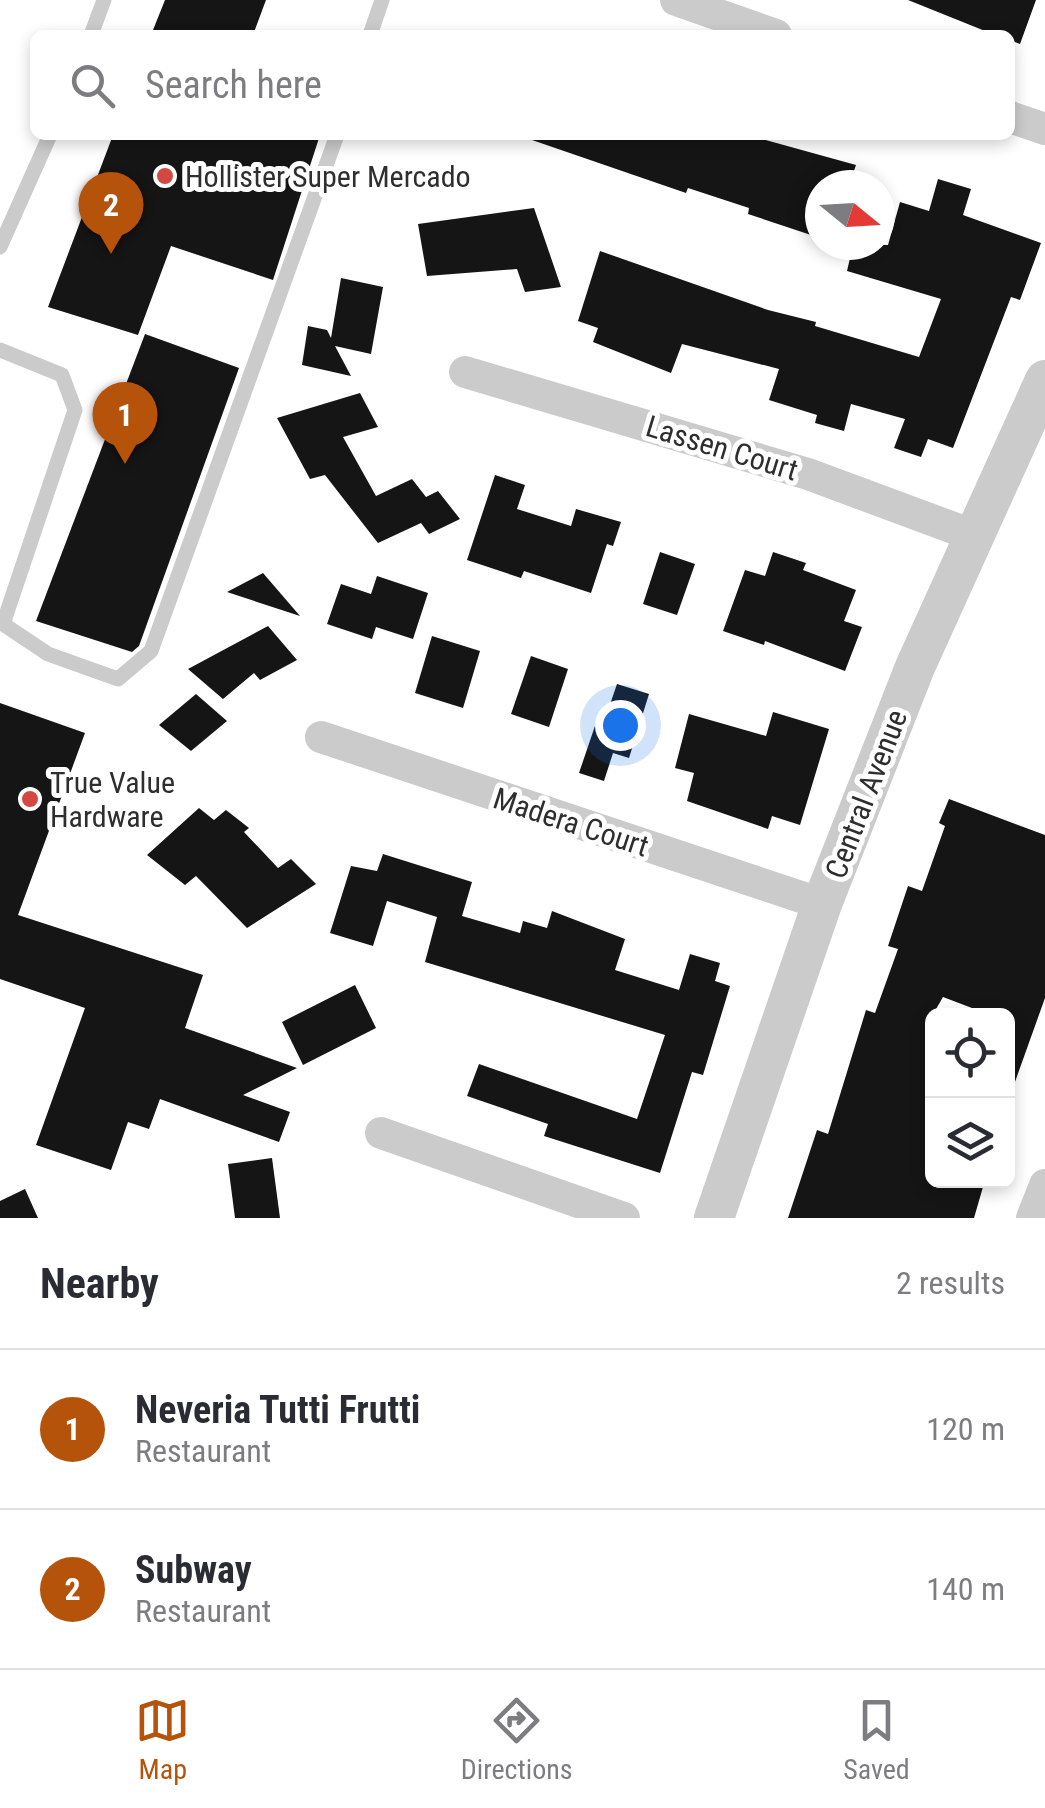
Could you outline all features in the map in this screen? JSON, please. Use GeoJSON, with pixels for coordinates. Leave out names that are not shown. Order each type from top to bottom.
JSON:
{"type":"FeatureCollection","features":[{"type":"Feature","properties":{"kind":"street"},"geometry":{"type":"LineString","coordinates":[[676,0],[762,30]]}},
{"type":"Feature","properties":{"kind":"street"},"geometry":{"type":"LineString","coordinates":[[1015,119],[1045,129]]}},
{"type":"Feature","properties":{"kind":"street","name":"Lassen Court"},"geometry":{"type":"LineString","coordinates":[[465,372],[808,474],[975,536]]}},
{"type":"Feature","properties":{"kind":"street","name":"Central Avenue"},"geometry":{"type":"LineString","coordinates":[[714,1218],[822,904],[915,667],[1045,380]]}},
{"type":"Feature","properties":{"kind":"street","name":"Madera Court"},"geometry":{"type":"LineString","coordinates":[[322,737],[822,904]]}},
{"type":"Feature","properties":{"kind":"street"},"geometry":{"type":"LineString","coordinates":[[381,1133],[624,1218]]}},
{"type":"Feature","properties":{"kind":"street"},"geometry":{"type":"LineString","coordinates":[[1032,1218],[1045,1186]]}},
{"type":"Feature","properties":{"kind":"lane"},"geometry":{"type":"LineString","coordinates":[[93,30],[104,0]]}},
{"type":"Feature","properties":{"kind":"lane"},"geometry":{"type":"LineString","coordinates":[[372,30],[382,0]]}},
{"type":"Feature","properties":{"kind":"lane"},"geometry":{"type":"LineString","coordinates":[[0,247],[48,140]]}},
{"type":"Feature","properties":{"kind":"lane"},"geometry":{"type":"LineString","coordinates":[[0,350],[62,375],[75,410],[1,624],[48,654],[118,679],[152,651],[335,140]]}},
{"type":"Feature","properties":{"kind":"building"},"geometry":{"type":"Polygon","coordinates":[[[165,0],[266,0],[255,30],[153,30],[165,0]]]}},
{"type":"Feature","properties":{"kind":"building"},"geometry":{"type":"Polygon","coordinates":[[[908,0],[1036,0],[1020,44],[1015,42],[1015,30],[983,30],[908,0]]]}},
{"type":"Feature","properties":{"kind":"building"},"geometry":{"type":"Polygon","coordinates":[[[111,140],[318,140],[273,280],[171,246],[138,335],[48,307],[111,140]]]}},
{"type":"Feature","properties":{"kind":"building"},"geometry":{"type":"Polygon","coordinates":[[[532,140],[766,140],[856,165],[854,170],[805,170],[805,233],[748,214],[749,208],[688,188],[686,193],[532,140]]]}},
{"type":"Feature","properties":{"kind":"building"},"geometry":{"type":"Polygon","coordinates":[[[938,179],[971,189],[963,215],[1041,243],[1020,300],[1011,297],[953,448],[928,439],[921,457],[894,448],[905,419],[851,404],[844,431],[815,423],[817,415],[769,400],[779,369],[682,344],[671,373],[593,342],[598,328],[578,321],[600,251],[768,310],[816,322],[815,326],[919,357],[941,299],[847,271],[850,260],[895,260],[895,220],[900,202],[929,211],[938,179]]]}},
{"type":"Feature","properties":{"kind":"building"},"geometry":{"type":"Polygon","coordinates":[[[534,208],[561,287],[525,292],[517,269],[427,276],[418,224],[534,208]]]}},
{"type":"Feature","properties":{"kind":"building"},"geometry":{"type":"Polygon","coordinates":[[[341,278],[383,287],[371,354],[335,346],[351,376],[302,365],[308,326],[327,330],[331,338],[341,278]]]}},
{"type":"Feature","properties":{"kind":"building"},"geometry":{"type":"Polygon","coordinates":[[[145,334],[239,368],[139,646],[132,652],[36,621],[145,334]]]}},
{"type":"Feature","properties":{"kind":"building"},"geometry":{"type":"Polygon","coordinates":[[[360,393],[378,427],[343,437],[376,496],[412,479],[426,497],[438,491],[460,519],[429,534],[421,523],[378,543],[325,475],[310,479],[277,418],[360,393]]]}},
{"type":"Feature","properties":{"kind":"building"},"geometry":{"type":"Polygon","coordinates":[[[495,475],[525,485],[517,509],[571,526],[576,509],[621,522],[613,546],[607,544],[591,593],[524,571],[521,578],[467,560],[495,475]]]}},
{"type":"Feature","properties":{"kind":"building"},"geometry":{"type":"Polygon","coordinates":[[[660,552],[695,564],[677,615],[643,604],[660,552]]]}},
{"type":"Feature","properties":{"kind":"building"},"geometry":{"type":"Polygon","coordinates":[[[773,552],[806,563],[803,570],[856,590],[844,621],[862,627],[845,671],[765,641],[764,645],[723,631],[745,570],[765,576],[773,552]]]}},
{"type":"Feature","properties":{"kind":"building"},"geometry":{"type":"Polygon","coordinates":[[[263,573],[300,616],[227,592],[263,573]]]}},
{"type":"Feature","properties":{"kind":"building"},"geometry":{"type":"Polygon","coordinates":[[[377,576],[428,593],[413,639],[376,627],[372,639],[327,624],[341,584],[371,594],[377,576]]]}},
{"type":"Feature","properties":{"kind":"building"},"geometry":{"type":"Polygon","coordinates":[[[268,626],[297,660],[260,680],[254,673],[223,699],[188,669],[268,626]]]}},
{"type":"Feature","properties":{"kind":"building"},"geometry":{"type":"Polygon","coordinates":[[[432,636],[480,651],[463,708],[415,693],[432,636]]]}},
{"type":"Feature","properties":{"kind":"building"},"geometry":{"type":"Polygon","coordinates":[[[531,656],[568,669],[549,727],[511,714],[531,656]]]}},
{"type":"Feature","properties":{"kind":"building"},"geometry":{"type":"Polygon","coordinates":[[[617,684],[649,694],[629,758],[613,753],[604,781],[579,773],[598,717],[605,719],[617,684]]]}},
{"type":"Feature","properties":{"kind":"building"},"geometry":{"type":"Polygon","coordinates":[[[196,694],[227,721],[191,751],[159,725],[196,694]]]}},
{"type":"Feature","properties":{"kind":"building"},"geometry":{"type":"Polygon","coordinates":[[[0,703],[85,733],[18,915],[203,975],[185,1028],[297,1068],[243,1095],[290,1112],[279,1142],[160,1099],[149,1129],[128,1122],[111,1170],[36,1145],[85,1008],[0,979],[0,703]]]}},
{"type":"Feature","properties":{"kind":"building"},"geometry":{"type":"Polygon","coordinates":[[[773,712],[829,729],[800,825],[772,816],[768,829],[687,801],[694,773],[675,768],[689,714],[766,736],[773,712]]]}},
{"type":"Feature","properties":{"kind":"building"},"geometry":{"type":"Polygon","coordinates":[[[949,799],[1045,835],[1045,998],[1015,1082],[1015,1008],[972,1008],[943,997],[937,1008],[925,1008],[925,1188],[983,1188],[974,1218],[788,1218],[817,1130],[828,1134],[866,1010],[875,1013],[898,949],[888,946],[908,886],[922,891],[945,826],[939,823],[949,799]]]}},
{"type":"Feature","properties":{"kind":"building"},"geometry":{"type":"Polygon","coordinates":[[[199,808],[214,820],[226,810],[249,828],[244,832],[278,868],[291,859],[316,884],[247,928],[196,876],[185,885],[147,855],[199,808]]]}},
{"type":"Feature","properties":{"kind":"building"},"geometry":{"type":"Polygon","coordinates":[[[383,854],[472,882],[462,916],[520,933],[523,921],[547,928],[552,911],[625,939],[615,970],[679,990],[690,954],[720,963],[715,981],[730,986],[703,1075],[692,1072],[660,1173],[544,1136],[548,1124],[467,1096],[479,1064],[637,1119],[665,1035],[425,962],[437,917],[387,901],[373,946],[330,933],[351,866],[377,871],[383,854]]]}},
{"type":"Feature","properties":{"kind":"building"},"geometry":{"type":"Polygon","coordinates":[[[355,985],[376,1028],[303,1065],[282,1022],[355,985]]]}},
{"type":"Feature","properties":{"kind":"building"},"geometry":{"type":"Polygon","coordinates":[[[272,1158],[280,1218],[235,1218],[228,1164],[272,1158]]]}},
{"type":"Feature","properties":{"kind":"building"},"geometry":{"type":"Polygon","coordinates":[[[25,1189],[38,1218],[0,1218],[0,1201],[25,1189]]]}},
{"type":"Feature","properties":{"kind":"place","name":"Hollister Super Mercado"},"geometry":{"type":"Point","coordinates":[165,176]}},
{"type":"Feature","properties":{"kind":"place","name":"Subway"},"geometry":{"type":"Point","coordinates":[111,254]}},
{"type":"Feature","properties":{"kind":"place","name":"Neveria Tutti Frutti"},"geometry":{"type":"Point","coordinates":[125,464]}},
{"type":"Feature","properties":{"kind":"place","name":"True Value Hardware"},"geometry":{"type":"Point","coordinates":[30,799]}}]}
